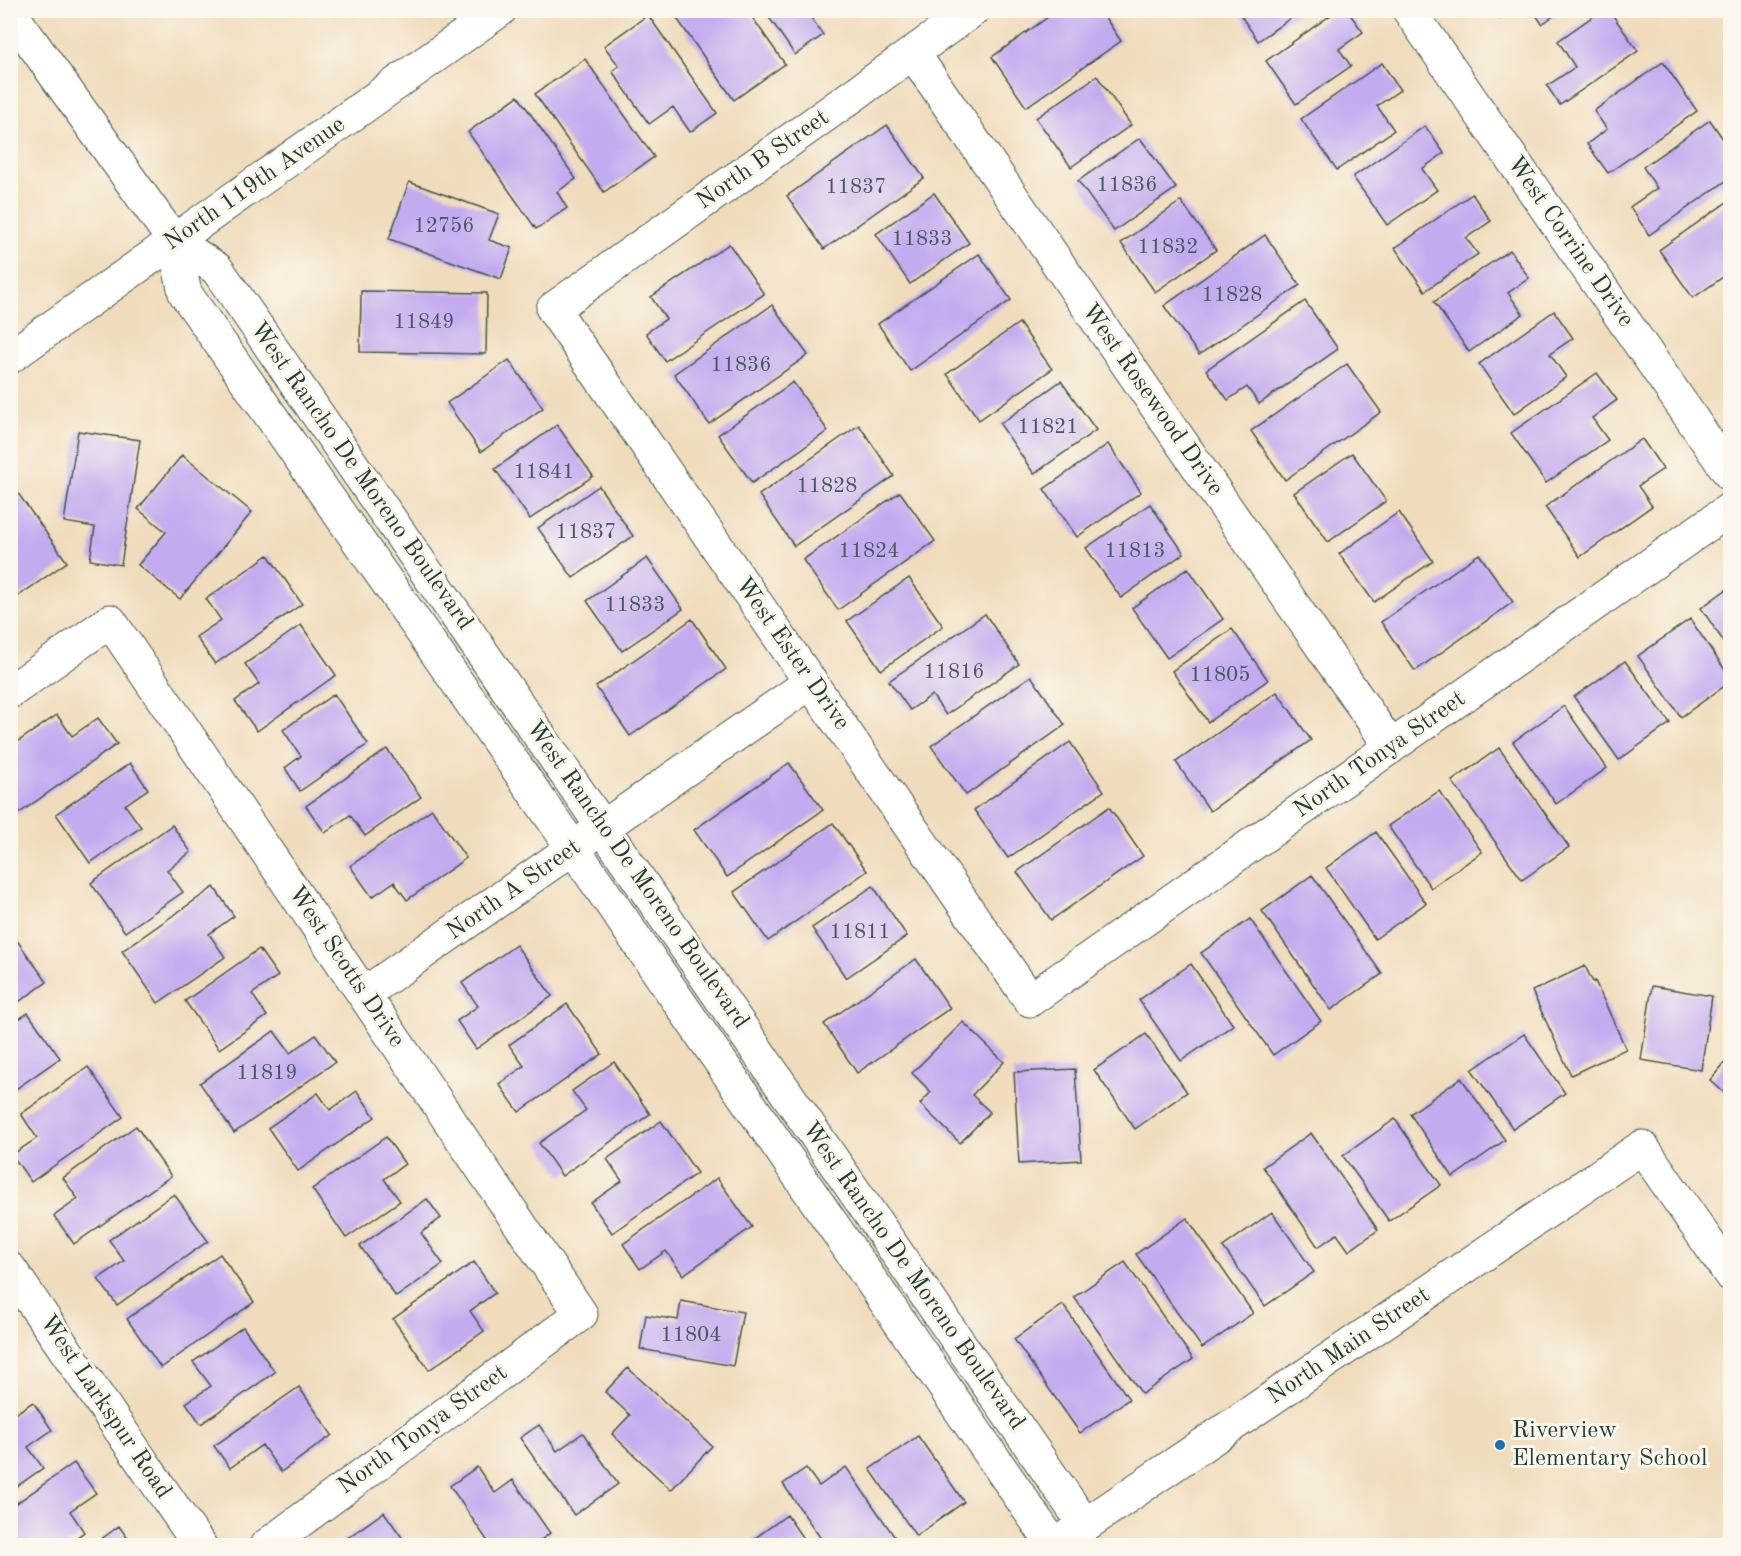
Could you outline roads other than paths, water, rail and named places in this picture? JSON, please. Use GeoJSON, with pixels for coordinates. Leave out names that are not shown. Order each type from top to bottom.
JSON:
{"type":"FeatureCollection","features":[{"type":"Feature","properties":{"kind":"street","name":"North 119th Avenue"},"geometry":{"type":"LineString","coordinates":[[10,357],[500,10]]}},
{"type":"Feature","properties":{"kind":"street","name":"North B Street"},"geometry":{"type":"LineString","coordinates":[[553,309],[973,10]]}},
{"type":"Feature","properties":{"kind":"street","name":"West Corrine Drive"},"geometry":{"type":"LineString","coordinates":[[1409,10],[1731,474]]}},
{"type":"Feature","properties":{"kind":"street","name":"West Rancho De Moreno Boulevard"},"geometry":{"type":"LineString","coordinates":[[10,12],[174,241],[217,269],[1084,1525]]}},
{"type":"Feature","properties":{"kind":"street","name":"West Rosewood Drive"},"geometry":{"type":"LineString","coordinates":[[913,53],[1391,747]]}},
{"type":"Feature","properties":{"kind":"street","name":"West Rancho De Moreno Boulevard"},"geometry":{"type":"LineString","coordinates":[[174,241],[185,293],[1055,1545]]}},
{"type":"Feature","properties":{"kind":"street","name":"West Ester Drive"},"geometry":{"type":"LineString","coordinates":[[553,309],[1030,1000]]}},
{"type":"Feature","properties":{"kind":"street","name":"North Tonya Street"},"geometry":{"type":"LineString","coordinates":[[1030,1000],[1731,509]]}},
{"type":"Feature","properties":{"kind":"street","name":"West Scotts Drive"},"geometry":{"type":"LineString","coordinates":[[10,692],[110,621],[581,1314]]}},
{"type":"Feature","properties":{"kind":"street","name":"North A Street"},"geometry":{"type":"LineString","coordinates":[[364,994],[812,682]]}},
{"type":"Feature","properties":{"kind":"street","name":"North Main Street"},"geometry":{"type":"LineString","coordinates":[[1055,1545],[1642,1148],[1731,1274]]}},
{"type":"Feature","properties":{"kind":"street","name":"West Larkspur Road"},"geometry":{"type":"LineString","coordinates":[[10,1269],[200,1545]]}},
{"type":"Feature","properties":{"kind":"street","name":"North Tonya Street"},"geometry":{"type":"LineString","coordinates":[[266,1545],[581,1314]]}},
{"type":"Feature","properties":{"kind":"place","name":"Riverview Elementary School"},"geometry":{"type":"Point","coordinates":[1500,1445]}}]}
